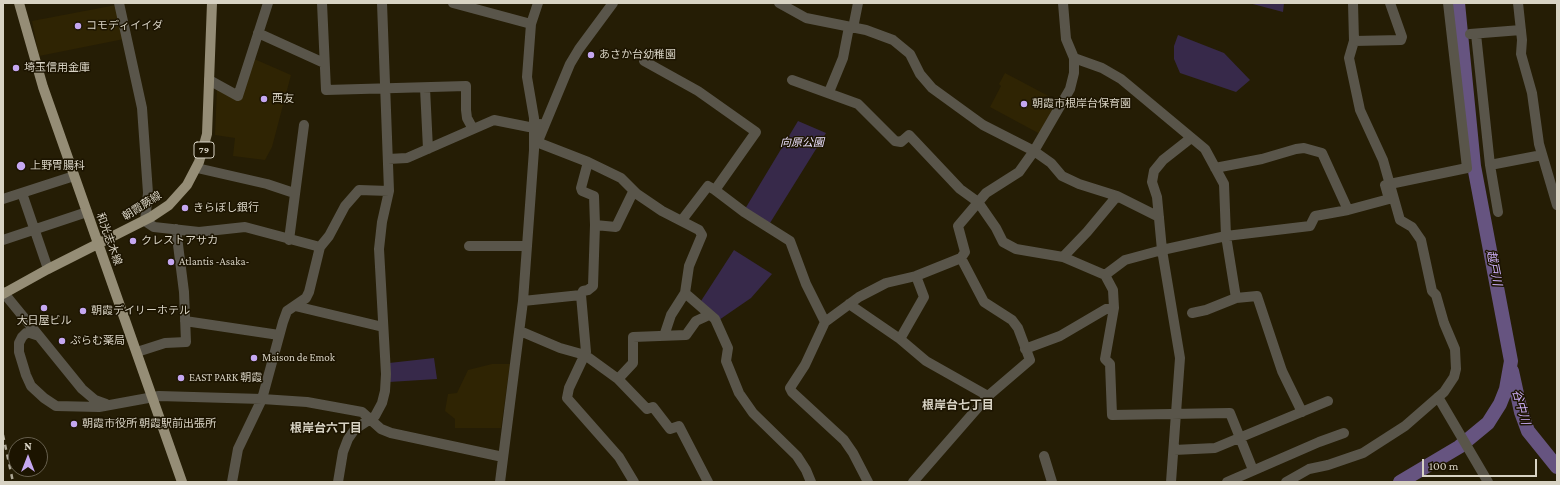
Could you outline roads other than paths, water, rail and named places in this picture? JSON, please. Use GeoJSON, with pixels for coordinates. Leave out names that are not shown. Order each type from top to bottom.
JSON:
{"type":"FeatureCollection","features":[{"type":"Feature","properties":{"kind":"main road","name":"和光志木線"},"geometry":{"type":"LineString","coordinates":[[19,3],[43,87],[182,482]]}},
{"type":"Feature","properties":{"kind":"main road","name":"朝霞蕨線"},"geometry":{"type":"LineString","coordinates":[[3,293],[145,221],[173,201],[187,185],[197,168],[207,134],[212,3]]}},
{"type":"Feature","properties":{"kind":"street"},"geometry":{"type":"LineString","coordinates":[[119,3],[142,108],[148,193],[145,221],[154,227],[211,232],[245,227],[320,248]]}},
{"type":"Feature","properties":{"kind":"street"},"geometry":{"type":"LineString","coordinates":[[209,80],[238,96],[268,3]]}},
{"type":"Feature","properties":{"kind":"street"},"geometry":{"type":"LineString","coordinates":[[322,3],[326,90],[466,86],[466,110],[472,129]]}},
{"type":"Feature","properties":{"kind":"street"},"geometry":{"type":"LineString","coordinates":[[338,482],[343,452],[348,439],[355,429],[371,419],[379,410],[385,391],[379,249],[382,222],[389,191],[382,3]]}},
{"type":"Feature","properties":{"kind":"street"},"geometry":{"type":"LineString","coordinates":[[453,3],[530,24]]}},
{"type":"Feature","properties":{"kind":"street"},"geometry":{"type":"LineString","coordinates":[[538,3],[530,24],[527,77],[539,125]]}},
{"type":"Feature","properties":{"kind":"street"},"geometry":{"type":"LineString","coordinates":[[500,482],[520,331],[536,141],[539,125],[579,48],[613,3]]}},
{"type":"Feature","properties":{"kind":"street"},"geometry":{"type":"LineString","coordinates":[[779,3],[806,18],[866,30],[893,40],[910,54],[920,74],[932,88],[984,125],[1034,151],[1051,163],[1062,176],[1078,184],[1117,196],[1159,217]]}},
{"type":"Feature","properties":{"kind":"street"},"geometry":{"type":"LineString","coordinates":[[829,92],[843,58],[858,3]]}},
{"type":"Feature","properties":{"kind":"street"},"geometry":{"type":"LineString","coordinates":[[868,482],[854,453],[844,440],[792,392],[790,388],[805,365],[825,322],[848,304],[886,283],[916,276],[961,258],[965,252],[958,226],[986,193],[1019,172],[1034,151],[1070,89],[1074,73],[1074,58],[1066,39],[1063,3]]}},
{"type":"Feature","properties":{"kind":"street"},"geometry":{"type":"LineString","coordinates":[[1286,482],[1309,469],[1328,465],[1363,453],[1405,426],[1444,392],[1454,377],[1456,369],[1455,349],[1444,323],[1436,295],[1432,291],[1421,240],[1412,227],[1400,220],[1391,183],[1383,160],[1360,110],[1349,58],[1354,41],[1353,3]]}},
{"type":"Feature","properties":{"kind":"street"},"geometry":{"type":"LineString","coordinates":[[1354,41],[1400,40],[1402,37],[1390,3]]}},
{"type":"Feature","properties":{"kind":"street"},"geometry":{"type":"LineString","coordinates":[[1104,275],[1125,260],[1162,250],[1226,236],[1310,226],[1315,216],[1348,210],[1389,199],[1385,184],[1467,168],[1448,3]]}},
{"type":"Feature","properties":{"kind":"street"},"geometry":{"type":"LineString","coordinates":[[1518,3],[1521,30],[1521,54],[1532,93],[1532,106],[1542,155],[1557,205]]}},
{"type":"Feature","properties":{"kind":"street"},"geometry":{"type":"LineString","coordinates":[[1498,212],[1490,165],[1473,34],[1521,30]]}},
{"type":"Feature","properties":{"kind":"street"},"geometry":{"type":"LineString","coordinates":[[258,33],[324,63]]}},
{"type":"Feature","properties":{"kind":"street"},"geometry":{"type":"LineString","coordinates":[[1074,58],[1102,68],[1121,79],[1166,114],[1190,138],[1205,149],[1224,184],[1226,236],[1236,298]]}},
{"type":"Feature","properties":{"kind":"street"},"geometry":{"type":"LineString","coordinates":[[644,61],[698,91],[756,132],[715,190]]}},
{"type":"Feature","properties":{"kind":"street"},"geometry":{"type":"LineString","coordinates":[[792,80],[829,92],[858,104],[895,141],[901,142],[909,135],[960,189],[978,202],[996,228],[1003,242],[1016,249],[1063,257],[1104,275],[1113,290],[1114,308],[1105,359],[1110,364],[1112,415],[1230,413],[1253,470]]}},
{"type":"Feature","properties":{"kind":"street"},"geometry":{"type":"LineString","coordinates":[[425,88],[428,149]]}},
{"type":"Feature","properties":{"kind":"street"},"geometry":{"type":"LineString","coordinates":[[388,159],[407,158],[494,120],[529,127],[539,125]]}},
{"type":"Feature","properties":{"kind":"street"},"geometry":{"type":"LineString","coordinates":[[289,240],[304,125]]}},
{"type":"Feature","properties":{"kind":"street"},"geometry":{"type":"LineString","coordinates":[[1171,482],[1180,358],[1162,250],[1157,197],[1152,182],[1152,176],[1163,160],[1190,138]]}},
{"type":"Feature","properties":{"kind":"street"},"geometry":{"type":"LineString","coordinates":[[536,141],[588,162],[620,178],[633,192],[662,211],[699,230],[702,235],[689,266],[686,293],[671,315],[664,336]]}},
{"type":"Feature","properties":{"kind":"street"},"geometry":{"type":"LineString","coordinates":[[1215,168],[1262,159],[1296,149],[1304,148],[1322,153],[1348,210]]}},
{"type":"Feature","properties":{"kind":"street"},"geometry":{"type":"LineString","coordinates":[[1490,165],[1542,155]]}},
{"type":"Feature","properties":{"kind":"street"},"geometry":{"type":"LineString","coordinates":[[588,162],[581,188],[582,191],[594,196],[593,286],[588,290],[583,291],[581,295],[586,352],[569,388],[567,398],[619,457],[634,482]]}},
{"type":"Feature","properties":{"kind":"street"},"geometry":{"type":"LineString","coordinates":[[197,168],[267,184],[294,193]]}},
{"type":"Feature","properties":{"kind":"street"},"geometry":{"type":"LineString","coordinates":[[3,199],[74,176]]}},
{"type":"Feature","properties":{"kind":"street"},"geometry":{"type":"LineString","coordinates":[[682,220],[708,186],[744,212],[790,241],[806,284],[825,322]]}},
{"type":"Feature","properties":{"kind":"street"},"geometry":{"type":"LineString","coordinates":[[232,482],[238,449],[262,399],[287,311],[306,298],[309,292],[320,248],[329,236],[345,206],[359,190],[389,191]]}},
{"type":"Feature","properties":{"kind":"street"},"geometry":{"type":"LineString","coordinates":[[594,225],[616,227],[633,192]]}},
{"type":"Feature","properties":{"kind":"street"},"geometry":{"type":"LineString","coordinates":[[22,193],[48,269]]}},
{"type":"Feature","properties":{"kind":"street"},"geometry":{"type":"LineString","coordinates":[[1063,257],[1087,232],[1117,196]]}},
{"type":"Feature","properties":{"kind":"street"},"geometry":{"type":"LineString","coordinates":[[3,240],[87,212]]}},
{"type":"Feature","properties":{"kind":"street"},"geometry":{"type":"LineString","coordinates":[[137,352],[165,343],[186,342],[176,229]]}},
{"type":"Feature","properties":{"kind":"street"},"geometry":{"type":"LineString","coordinates":[[468,246],[527,246]]}},
{"type":"Feature","properties":{"kind":"street"},"geometry":{"type":"LineString","coordinates":[[913,482],[988,396],[1030,360],[1012,320],[984,302],[961,258]]}},
{"type":"Feature","properties":{"kind":"street"},"geometry":{"type":"LineString","coordinates":[[900,339],[924,297],[916,276]]}},
{"type":"Feature","properties":{"kind":"street"},"geometry":{"type":"LineString","coordinates":[[3,293],[82,389],[95,400],[106,404]]}},
{"type":"Feature","properties":{"kind":"street"},"geometry":{"type":"LineString","coordinates":[[686,293],[715,319],[728,348],[726,361],[739,393],[753,413],[797,456],[806,470],[811,482]]}},
{"type":"Feature","properties":{"kind":"street"},"geometry":{"type":"LineString","coordinates":[[523,301],[581,295]]}},
{"type":"Feature","properties":{"kind":"street"},"geometry":{"type":"LineString","coordinates":[[1192,313],[1206,310],[1236,298],[1257,296],[1282,370],[1302,412]]}},
{"type":"Feature","properties":{"kind":"street"},"geometry":{"type":"LineString","coordinates":[[848,304],[900,339],[926,361],[988,396]]}},
{"type":"Feature","properties":{"kind":"street"},"geometry":{"type":"LineString","coordinates":[[295,306],[383,327]]}},
{"type":"Feature","properties":{"kind":"street"},"geometry":{"type":"LineString","coordinates":[[1025,349],[1060,336],[1106,309],[1114,308]]}},
{"type":"Feature","properties":{"kind":"street"},"geometry":{"type":"LineString","coordinates":[[618,379],[633,363],[633,337],[686,335],[696,322],[709,315]]}},
{"type":"Feature","properties":{"kind":"street"},"geometry":{"type":"LineString","coordinates":[[185,321],[279,335]]}},
{"type":"Feature","properties":{"kind":"street"},"geometry":{"type":"LineString","coordinates":[[520,331],[560,348],[585,355],[618,379],[647,409],[653,407],[670,429],[679,426],[708,482]]}},
{"type":"Feature","properties":{"kind":"street"},"geometry":{"type":"LineString","coordinates":[[39,336],[26,333],[19,343],[23,367],[31,386],[44,398],[56,406],[99,407],[106,404],[151,396],[262,399],[307,402],[362,412],[381,429],[390,433],[503,457]]}},
{"type":"Feature","properties":{"kind":"street"},"geometry":{"type":"LineString","coordinates":[[75,407],[81,400],[82,389]]}},
{"type":"Feature","properties":{"kind":"street"},"geometry":{"type":"LineString","coordinates":[[1438,397],[1488,482]]}},
{"type":"Feature","properties":{"kind":"street"},"geometry":{"type":"LineString","coordinates":[[1174,450],[1216,448],[1328,401]]}},
{"type":"Feature","properties":{"kind":"street"},"geometry":{"type":"LineString","coordinates":[[1226,482],[1318,442],[1344,433]]}},
{"type":"Feature","properties":{"kind":"street"},"geometry":{"type":"LineString","coordinates":[[1044,456],[1052,482]]}},
{"type":"Feature","properties":{"kind":"waterway","name":"越戸川"},"geometry":{"type":"LineString","coordinates":[[1400,482],[1459,447],[1488,423],[1500,404],[1506,389],[1511,361],[1474,166],[1458,3]]}},
{"type":"Feature","properties":{"kind":"waterway","name":"谷中川"},"geometry":{"type":"LineString","coordinates":[[1512,371],[1521,412],[1528,431],[1557,467]]}},
{"type":"Feature","properties":{"kind":"railway"},"geometry":{"type":"LineString","coordinates":[[3,435],[13,482]]}},
{"type":"Feature","properties":{"kind":"place","name":"コモディイイダ"},"geometry":{"type":"Point","coordinates":[78,26]}},
{"type":"Feature","properties":{"kind":"place","name":"あさか台幼稚園"},"geometry":{"type":"Point","coordinates":[591,55]}},
{"type":"Feature","properties":{"kind":"place","name":"埼玉信用金庫"},"geometry":{"type":"Point","coordinates":[16,68]}},
{"type":"Feature","properties":{"kind":"place","name":"西友"},"geometry":{"type":"Point","coordinates":[264,99]}},
{"type":"Feature","properties":{"kind":"place","name":"朝霞市根岸台保育園"},"geometry":{"type":"Point","coordinates":[1024,104]}},
{"type":"Feature","properties":{"kind":"place","name":"上野胃腸科"},"geometry":{"type":"Point","coordinates":[21,166]}},
{"type":"Feature","properties":{"kind":"place","name":"きらぼし銀行"},"geometry":{"type":"Point","coordinates":[185,208]}},
{"type":"Feature","properties":{"kind":"place","name":"クレストアサカ"},"geometry":{"type":"Point","coordinates":[133,241]}},
{"type":"Feature","properties":{"kind":"place","name":"Atlantis -Asaka-"},"geometry":{"type":"Point","coordinates":[171,262]}},
{"type":"Feature","properties":{"kind":"place","name":"大日屋ビル"},"geometry":{"type":"Point","coordinates":[44,308]}},
{"type":"Feature","properties":{"kind":"place","name":"朝霞デイリーホテル"},"geometry":{"type":"Point","coordinates":[83,311]}},
{"type":"Feature","properties":{"kind":"place","name":"ぷらむ薬局"},"geometry":{"type":"Point","coordinates":[62,341]}},
{"type":"Feature","properties":{"kind":"place","name":"Maison de Emok"},"geometry":{"type":"Point","coordinates":[254,358]}},
{"type":"Feature","properties":{"kind":"place","name":"EAST PARK 朝霞"},"geometry":{"type":"Point","coordinates":[181,378]}},
{"type":"Feature","properties":{"kind":"place","name":"朝霞市役所 朝霞駅前出張所"},"geometry":{"type":"Point","coordinates":[74,424]}},
{"type":"Feature","properties":{"kind":"district","name":"根岸台七丁目"},"geometry":{"type":"Point","coordinates":[958,405]}},
{"type":"Feature","properties":{"kind":"district","name":"根岸台六丁目"},"geometry":{"type":"Point","coordinates":[326,428]}},
{"type":"Feature","properties":{"kind":"park label","name":"向原公園"},"geometry":{"type":"Point","coordinates":[802,143]}}]}
